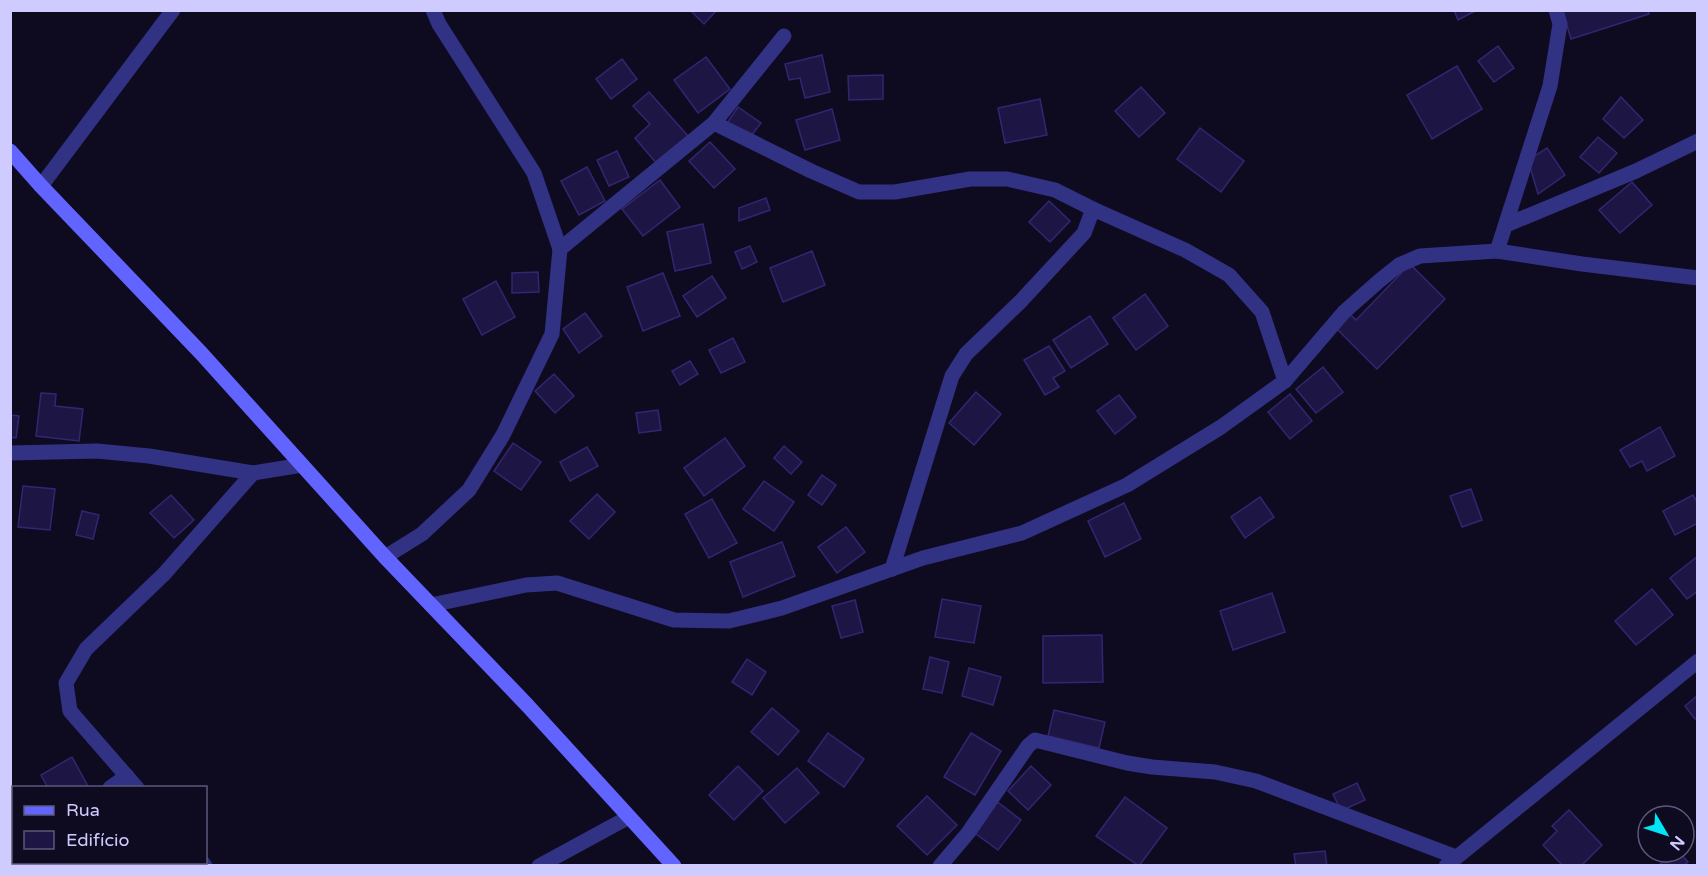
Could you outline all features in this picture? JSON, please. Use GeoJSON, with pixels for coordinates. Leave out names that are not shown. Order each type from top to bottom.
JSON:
{"type":"FeatureCollection","features":[{"type":"Feature","properties":{"kind":"main road"},"geometry":{"type":"LineString","coordinates":[[10,151],[201,353],[674,866]]}},
{"type":"Feature","properties":{"kind":"street"},"geometry":{"type":"LineString","coordinates":[[41,186],[111,96],[173,10]]}},
{"type":"Feature","properties":{"kind":"street"},"geometry":{"type":"LineString","coordinates":[[386,556],[422,534],[469,490],[503,435],[552,334],[560,249],[534,173],[432,10]]}},
{"type":"Feature","properties":{"kind":"street"},"geometry":{"type":"LineString","coordinates":[[1497,251],[1550,86],[1560,24],[1556,10]]}},
{"type":"Feature","properties":{"kind":"street"},"geometry":{"type":"LineString","coordinates":[[560,249],[714,123],[784,36]]}},
{"type":"Feature","properties":{"kind":"street"},"geometry":{"type":"LineString","coordinates":[[714,123],[859,192],[896,192],[970,179],[1007,179],[1055,190],[1185,250],[1229,275],[1262,312],[1285,381]]}},
{"type":"Feature","properties":{"kind":"street"},"geometry":{"type":"LineString","coordinates":[[1506,225],[1636,171],[1698,141]]}},
{"type":"Feature","properties":{"kind":"street"},"geometry":{"type":"LineString","coordinates":[[892,569],[952,376],[966,354],[1022,301],[1084,233],[1093,209]]}},
{"type":"Feature","properties":{"kind":"street"},"geometry":{"type":"LineString","coordinates":[[431,605],[526,585],[557,584],[674,620],[729,621],[782,608],[923,558],[1022,533],[1127,485],[1221,427],[1285,381],[1344,312],[1379,281],[1399,266],[1420,256],[1497,251],[1698,278]]}},
{"type":"Feature","properties":{"kind":"street"},"geometry":{"type":"LineString","coordinates":[[10,453],[97,451],[148,456],[253,472],[302,465]]}},
{"type":"Feature","properties":{"kind":"street"},"geometry":{"type":"LineString","coordinates":[[117,786],[132,782],[70,711],[66,683],[86,649],[164,574],[253,472]]}},
{"type":"Feature","properties":{"kind":"street"},"geometry":{"type":"LineString","coordinates":[[940,866],[968,833],[1028,746],[1035,740],[1127,763],[1215,772],[1256,782],[1451,861],[1698,661]]}},
{"type":"Feature","properties":{"kind":"street"},"geometry":{"type":"LineString","coordinates":[[539,866],[629,817]]}},
{"type":"Feature","properties":{"kind":"building"},"geometry":{"type":"Polygon","coordinates":[[[690,10],[717,10],[704,24],[690,10]]]}},
{"type":"Feature","properties":{"kind":"building"},"geometry":{"type":"Polygon","coordinates":[[[1454,10],[1477,10],[1458,20],[1454,10]]]}},
{"type":"Feature","properties":{"kind":"building"},"geometry":{"type":"Polygon","coordinates":[[[1562,10],[1648,10],[1649,14],[1571,39],[1562,10]]]}},
{"type":"Feature","properties":{"kind":"building"},"geometry":{"type":"Polygon","coordinates":[[[1498,46],[1514,68],[1494,82],[1478,61],[1498,46]]]}},
{"type":"Feature","properties":{"kind":"building"},"geometry":{"type":"Polygon","coordinates":[[[822,55],[830,92],[805,98],[800,78],[789,80],[785,64],[822,55]]]}},
{"type":"Feature","properties":{"kind":"building"},"geometry":{"type":"Polygon","coordinates":[[[706,57],[730,89],[698,113],[674,80],[706,57]]]}},
{"type":"Feature","properties":{"kind":"building"},"geometry":{"type":"Polygon","coordinates":[[[622,59],[637,79],[611,99],[596,79],[622,59]]]}},
{"type":"Feature","properties":{"kind":"building"},"geometry":{"type":"Polygon","coordinates":[[[1457,66],[1482,109],[1432,139],[1407,95],[1457,66]]]}},
{"type":"Feature","properties":{"kind":"building"},"geometry":{"type":"Polygon","coordinates":[[[883,75],[883,99],[849,100],[848,76],[883,75]]]}},
{"type":"Feature","properties":{"kind":"building"},"geometry":{"type":"Polygon","coordinates":[[[1141,87],[1165,113],[1139,137],[1115,111],[1141,87]]]}},
{"type":"Feature","properties":{"kind":"building"},"geometry":{"type":"Polygon","coordinates":[[[649,92],[688,136],[657,164],[635,138],[650,124],[633,106],[649,92]]]}},
{"type":"Feature","properties":{"kind":"building"},"geometry":{"type":"Polygon","coordinates":[[[1621,97],[1643,120],[1624,138],[1603,119],[1621,97]]]}},
{"type":"Feature","properties":{"kind":"building"},"geometry":{"type":"Polygon","coordinates":[[[1040,99],[1047,135],[1005,143],[998,108],[1040,99]]]}},
{"type":"Feature","properties":{"kind":"building"},"geometry":{"type":"Polygon","coordinates":[[[738,107],[761,123],[749,139],[727,123],[738,107]]]}},
{"type":"Feature","properties":{"kind":"building"},"geometry":{"type":"Polygon","coordinates":[[[832,109],[840,140],[805,150],[796,120],[832,109]]]}},
{"type":"Feature","properties":{"kind":"building"},"geometry":{"type":"Polygon","coordinates":[[[1200,128],[1244,161],[1221,192],[1177,159],[1200,128]]]}},
{"type":"Feature","properties":{"kind":"building"},"geometry":{"type":"Polygon","coordinates":[[[1598,137],[1617,153],[1599,173],[1580,157],[1598,137]]]}},
{"type":"Feature","properties":{"kind":"building"},"geometry":{"type":"Polygon","coordinates":[[[710,142],[735,169],[714,188],[689,161],[710,142]]]}},
{"type":"Feature","properties":{"kind":"building"},"geometry":{"type":"Polygon","coordinates":[[[1547,148],[1565,175],[1538,194],[1528,160],[1547,148]]]}},
{"type":"Feature","properties":{"kind":"building"},"geometry":{"type":"Polygon","coordinates":[[[617,151],[629,177],[609,186],[597,160],[617,151]]]}},
{"type":"Feature","properties":{"kind":"building"},"geometry":{"type":"Polygon","coordinates":[[[587,167],[605,201],[579,215],[561,181],[587,167]]]}},
{"type":"Feature","properties":{"kind":"building"},"geometry":{"type":"Polygon","coordinates":[[[660,180],[680,207],[643,236],[622,209],[660,180]]]}},
{"type":"Feature","properties":{"kind":"building"},"geometry":{"type":"Polygon","coordinates":[[[1632,182],[1652,205],[1620,233],[1599,210],[1632,182]]]}},
{"type":"Feature","properties":{"kind":"building"},"geometry":{"type":"Polygon","coordinates":[[[766,198],[770,210],[739,221],[739,208],[766,198]]]}},
{"type":"Feature","properties":{"kind":"building"},"geometry":{"type":"Polygon","coordinates":[[[1049,201],[1070,221],[1050,242],[1029,222],[1049,201]]]}},
{"type":"Feature","properties":{"kind":"building"},"geometry":{"type":"Polygon","coordinates":[[[703,224],[711,263],[675,271],[667,232],[703,224]]]}},
{"type":"Feature","properties":{"kind":"building"},"geometry":{"type":"Polygon","coordinates":[[[750,246],[757,262],[742,269],[735,252],[750,246]]]}},
{"type":"Feature","properties":{"kind":"building"},"geometry":{"type":"Polygon","coordinates":[[[812,251],[825,285],[783,302],[770,268],[812,251]]]}},
{"type":"Feature","properties":{"kind":"building"},"geometry":{"type":"Polygon","coordinates":[[[1410,264],[1445,299],[1377,369],[1334,326],[1348,312],[1356,320],[1410,264]]]}},
{"type":"Feature","properties":{"kind":"building"},"geometry":{"type":"Polygon","coordinates":[[[538,272],[539,292],[512,293],[512,273],[538,272]]]}},
{"type":"Feature","properties":{"kind":"building"},"geometry":{"type":"Polygon","coordinates":[[[663,273],[680,316],[643,331],[627,287],[663,273]]]}},
{"type":"Feature","properties":{"kind":"building"},"geometry":{"type":"Polygon","coordinates":[[[712,276],[726,298],[697,317],[683,296],[712,276]]]}},
{"type":"Feature","properties":{"kind":"building"},"geometry":{"type":"Polygon","coordinates":[[[496,281],[515,317],[482,335],[463,299],[496,281]]]}},
{"type":"Feature","properties":{"kind":"building"},"geometry":{"type":"Polygon","coordinates":[[[1145,294],[1168,326],[1136,350],[1113,318],[1145,294]]]}},
{"type":"Feature","properties":{"kind":"building"},"geometry":{"type":"Polygon","coordinates":[[[585,313],[602,336],[579,353],[563,329],[585,313]]]}},
{"type":"Feature","properties":{"kind":"building"},"geometry":{"type":"Polygon","coordinates":[[[1090,316],[1108,344],[1071,368],[1053,340],[1090,316]]]}},
{"type":"Feature","properties":{"kind":"building"},"geometry":{"type":"Polygon","coordinates":[[[733,338],[745,362],[721,373],[709,350],[733,338]]]}},
{"type":"Feature","properties":{"kind":"building"},"geometry":{"type":"Polygon","coordinates":[[[1049,346],[1065,371],[1053,378],[1059,387],[1045,395],[1024,360],[1049,346]]]}},
{"type":"Feature","properties":{"kind":"building"},"geometry":{"type":"Polygon","coordinates":[[[690,361],[698,374],[680,385],[672,371],[690,361]]]}},
{"type":"Feature","properties":{"kind":"building"},"geometry":{"type":"Polygon","coordinates":[[[1323,367],[1343,392],[1316,413],[1296,389],[1323,367]]]}},
{"type":"Feature","properties":{"kind":"building"},"geometry":{"type":"Polygon","coordinates":[[[554,374],[574,396],[555,413],[535,391],[554,374]]]}},
{"type":"Feature","properties":{"kind":"building"},"geometry":{"type":"Polygon","coordinates":[[[976,392],[1001,414],[974,445],[949,423],[976,392]]]}},
{"type":"Feature","properties":{"kind":"building"},"geometry":{"type":"Polygon","coordinates":[[[41,393],[56,394],[55,406],[83,409],[79,441],[36,436],[41,393]]]}},
{"type":"Feature","properties":{"kind":"building"},"geometry":{"type":"Polygon","coordinates":[[[1290,394],[1312,421],[1290,439],[1268,412],[1290,394]]]}},
{"type":"Feature","properties":{"kind":"building"},"geometry":{"type":"Polygon","coordinates":[[[1119,395],[1136,417],[1115,434],[1097,411],[1119,395]]]}},
{"type":"Feature","properties":{"kind":"building"},"geometry":{"type":"Polygon","coordinates":[[[658,410],[661,430],[639,433],[636,413],[658,410]]]}},
{"type":"Feature","properties":{"kind":"building"},"geometry":{"type":"Polygon","coordinates":[[[10,415],[19,416],[16,438],[10,437],[10,415]]]}},
{"type":"Feature","properties":{"kind":"building"},"geometry":{"type":"Polygon","coordinates":[[[1660,427],[1675,456],[1647,471],[1642,461],[1630,467],[1620,450],[1660,427]]]}},
{"type":"Feature","properties":{"kind":"building"},"geometry":{"type":"Polygon","coordinates":[[[725,438],[745,466],[704,496],[684,468],[725,438]]]}},
{"type":"Feature","properties":{"kind":"building"},"geometry":{"type":"Polygon","coordinates":[[[513,443],[541,462],[521,490],[494,471],[513,443]]]}},
{"type":"Feature","properties":{"kind":"building"},"geometry":{"type":"Polygon","coordinates":[[[784,446],[802,462],[791,474],[774,458],[784,446]]]}},
{"type":"Feature","properties":{"kind":"building"},"geometry":{"type":"Polygon","coordinates":[[[587,447],[598,466],[570,481],[560,462],[587,447]]]}},
{"type":"Feature","properties":{"kind":"building"},"geometry":{"type":"Polygon","coordinates":[[[822,475],[836,485],[822,505],[808,495],[822,475]]]}},
{"type":"Feature","properties":{"kind":"building"},"geometry":{"type":"Polygon","coordinates":[[[764,481],[794,502],[774,531],[743,509],[764,481]]]}},
{"type":"Feature","properties":{"kind":"building"},"geometry":{"type":"Polygon","coordinates":[[[23,486],[55,489],[50,530],[18,527],[23,486]]]}},
{"type":"Feature","properties":{"kind":"building"},"geometry":{"type":"Polygon","coordinates":[[[1471,489],[1482,520],[1462,527],[1450,496],[1471,489]]]}},
{"type":"Feature","properties":{"kind":"building"},"geometry":{"type":"Polygon","coordinates":[[[597,494],[615,512],[589,539],[570,521],[597,494]]]}},
{"type":"Feature","properties":{"kind":"building"},"geometry":{"type":"Polygon","coordinates":[[[171,495],[194,520],[174,538],[150,513],[171,495]]]}},
{"type":"Feature","properties":{"kind":"building"},"geometry":{"type":"Polygon","coordinates":[[[1693,495],[1698,504],[1698,523],[1675,535],[1663,511],[1693,495]]]}},
{"type":"Feature","properties":{"kind":"building"},"geometry":{"type":"Polygon","coordinates":[[[1260,497],[1274,517],[1245,538],[1231,517],[1260,497]]]}},
{"type":"Feature","properties":{"kind":"building"},"geometry":{"type":"Polygon","coordinates":[[[712,499],[737,543],[709,558],[685,514],[712,499]]]}},
{"type":"Feature","properties":{"kind":"building"},"geometry":{"type":"Polygon","coordinates":[[[1124,503],[1141,539],[1105,557],[1088,521],[1124,503]]]}},
{"type":"Feature","properties":{"kind":"building"},"geometry":{"type":"Polygon","coordinates":[[[82,511],[99,515],[93,539],[76,535],[82,511]]]}},
{"type":"Feature","properties":{"kind":"building"},"geometry":{"type":"Polygon","coordinates":[[[846,527],[865,552],[837,573],[818,547],[846,527]]]}},
{"type":"Feature","properties":{"kind":"building"},"geometry":{"type":"Polygon","coordinates":[[[782,542],[795,576],[743,597],[730,562],[782,542]]]}},
{"type":"Feature","properties":{"kind":"building"},"geometry":{"type":"Polygon","coordinates":[[[1698,556],[1698,591],[1687,599],[1670,578],[1698,556]]]}},
{"type":"Feature","properties":{"kind":"building"},"geometry":{"type":"Polygon","coordinates":[[[1652,589],[1673,615],[1636,645],[1615,621],[1652,589]]]}},
{"type":"Feature","properties":{"kind":"building"},"geometry":{"type":"Polygon","coordinates":[[[1272,593],[1285,632],[1233,650],[1220,611],[1272,593]]]}},
{"type":"Feature","properties":{"kind":"building"},"geometry":{"type":"Polygon","coordinates":[[[942,599],[981,606],[974,643],[935,637],[942,599]]]}},
{"type":"Feature","properties":{"kind":"building"},"geometry":{"type":"Polygon","coordinates":[[[855,600],[863,632],[841,638],[832,606],[855,600]]]}},
{"type":"Feature","properties":{"kind":"building"},"geometry":{"type":"Polygon","coordinates":[[[1102,635],[1103,682],[1043,683],[1043,636],[1102,635]]]}},
{"type":"Feature","properties":{"kind":"building"},"geometry":{"type":"Polygon","coordinates":[[[930,657],[949,662],[942,693],[923,689],[930,657]]]}},
{"type":"Feature","properties":{"kind":"building"},"geometry":{"type":"Polygon","coordinates":[[[747,659],[766,672],[752,695],[732,682],[747,659]]]}},
{"type":"Feature","properties":{"kind":"building"},"geometry":{"type":"Polygon","coordinates":[[[969,668],[1001,677],[993,705],[962,696],[969,668]]]}},
{"type":"Feature","properties":{"kind":"building"},"geometry":{"type":"Polygon","coordinates":[[[1698,695],[1698,717],[1695,719],[1685,706],[1698,695]]]}},
{"type":"Feature","properties":{"kind":"building"},"geometry":{"type":"Polygon","coordinates":[[[772,708],[799,731],[778,755],[751,732],[772,708]]]}},
{"type":"Feature","properties":{"kind":"building"},"geometry":{"type":"Polygon","coordinates":[[[1054,710],[1105,722],[1099,748],[1048,736],[1054,710]]]}},
{"type":"Feature","properties":{"kind":"building"},"geometry":{"type":"Polygon","coordinates":[[[828,733],[864,759],[844,787],[808,761],[828,733]]]}},
{"type":"Feature","properties":{"kind":"building"},"geometry":{"type":"Polygon","coordinates":[[[971,733],[1001,751],[975,795],[944,777],[971,733]]]}},
{"type":"Feature","properties":{"kind":"building"},"geometry":{"type":"Polygon","coordinates":[[[72,757],[88,786],[47,786],[41,775],[72,757]]]}},
{"type":"Feature","properties":{"kind":"building"},"geometry":{"type":"Polygon","coordinates":[[[738,766],[763,791],[734,820],[709,795],[738,766]]]}},
{"type":"Feature","properties":{"kind":"building"},"geometry":{"type":"Polygon","coordinates":[[[1031,766],[1051,785],[1028,810],[1008,791],[1031,766]]]}},
{"type":"Feature","properties":{"kind":"building"},"geometry":{"type":"Polygon","coordinates":[[[797,768],[819,793],[785,823],[763,798],[797,768]]]}},
{"type":"Feature","properties":{"kind":"building"},"geometry":{"type":"Polygon","coordinates":[[[1357,783],[1365,800],[1341,811],[1333,794],[1357,783]]]}},
{"type":"Feature","properties":{"kind":"building"},"geometry":{"type":"Polygon","coordinates":[[[927,796],[957,825],[927,855],[897,826],[927,796]]]}},
{"type":"Feature","properties":{"kind":"building"},"geometry":{"type":"Polygon","coordinates":[[[1125,797],[1167,828],[1139,866],[1096,836],[1125,797]]]}},
{"type":"Feature","properties":{"kind":"building"},"geometry":{"type":"Polygon","coordinates":[[[995,800],[1021,820],[998,850],[972,831],[995,800]]]}},
{"type":"Feature","properties":{"kind":"building"},"geometry":{"type":"Polygon","coordinates":[[[1569,810],[1602,845],[1581,866],[1563,866],[1543,845],[1557,831],[1552,826],[1569,810]]]}},
{"type":"Feature","properties":{"kind":"building"},"geometry":{"type":"Polygon","coordinates":[[[1325,851],[1327,866],[1296,866],[1294,854],[1325,851]]]}},
{"type":"Feature","properties":{"kind":"building"},"geometry":{"type":"Polygon","coordinates":[[[1660,864],[1686,864],[1683,866],[1658,866],[1660,864]]]}}]}
